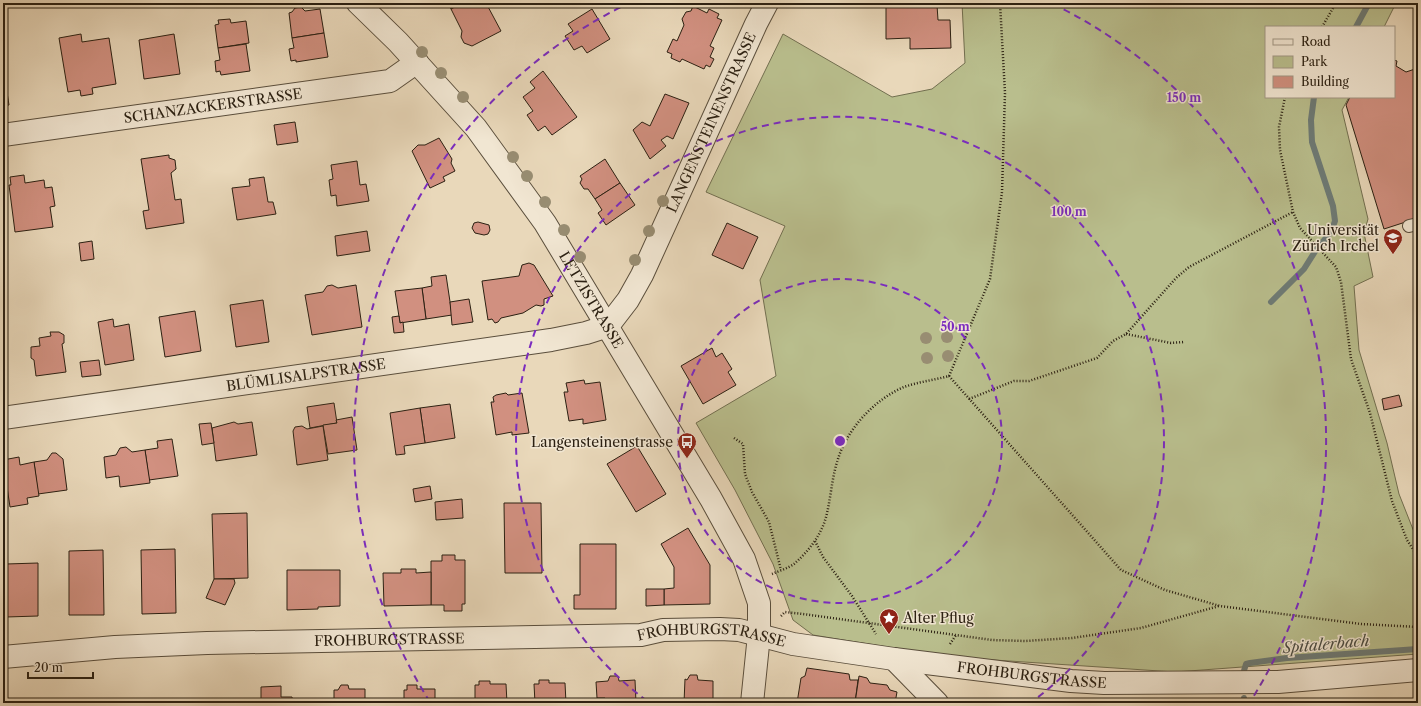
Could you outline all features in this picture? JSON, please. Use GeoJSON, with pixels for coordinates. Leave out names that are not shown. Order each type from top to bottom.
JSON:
{"type":"FeatureCollection","features":[{"type":"Feature","properties":{"kind":"street","name":"LETZISTRASSE"},"geometry":{"type":"LineString","coordinates":[[358,3],[417,62],[476,128],[546,223],[711,499],[744,559],[758,603],[759,635],[752,703]]}},
{"type":"Feature","properties":{"kind":"street","name":"LANGENSTEINENSTRASSE"},"geometry":{"type":"LineString","coordinates":[[608,326],[628,300],[642,275],[756,24],[767,3]]}},
{"type":"Feature","properties":{"kind":"street","name":"SCHANZACKERSTRASSE"},"geometry":{"type":"LineString","coordinates":[[3,135],[390,81],[417,62]]}},
{"type":"Feature","properties":{"kind":"street","name":"BLÜMLISALPSTRASSE"},"geometry":{"type":"LineString","coordinates":[[3,418],[551,340],[586,333],[608,326]]}},
{"type":"Feature","properties":{"kind":"street","name":"FROHBURGSTRASSE"},"geometry":{"type":"LineString","coordinates":[[3,657],[115,647],[207,643],[641,635],[663,630],[720,629],[739,630],[793,644],[894,659],[1071,681],[1278,682],[1418,670]]}},
{"type":"Feature","properties":{"kind":"street"},"geometry":{"type":"LineString","coordinates":[[894,659],[937,703]]}},
{"type":"Feature","properties":{"kind":"path"},"geometry":{"type":"LineString","coordinates":[[949,376],[990,279],[1002,192],[1005,94],[1000,3]]}},
{"type":"Feature","properties":{"kind":"path"},"geometry":{"type":"LineString","coordinates":[[1323,26],[1336,3]]}},
{"type":"Feature","properties":{"kind":"path"},"geometry":{"type":"LineString","coordinates":[[1285,98],[1278,127],[1280,150],[1293,212],[1300,228],[1336,267],[1342,282],[1351,359],[1370,412],[1392,501],[1407,540],[1418,558]]}},
{"type":"Feature","properties":{"kind":"path"},"geometry":{"type":"LineString","coordinates":[[969,399],[1014,381],[1029,381],[1097,358],[1113,341],[1126,334],[1176,278],[1189,267],[1293,212]]}},
{"type":"Feature","properties":{"kind":"path"},"geometry":{"type":"LineString","coordinates":[[1126,334],[1171,343],[1184,342]]}},
{"type":"Feature","properties":{"kind":"path"},"geometry":{"type":"LineString","coordinates":[[949,376],[1121,570],[1165,590],[1220,606],[1361,624],[1418,627]]}},
{"type":"Feature","properties":{"kind":"path"},"geometry":{"type":"LineString","coordinates":[[772,574],[793,564],[815,541],[827,515],[837,460],[853,429],[867,413],[904,388],[949,376]]}},
{"type":"Feature","properties":{"kind":"path"},"geometry":{"type":"LineString","coordinates":[[734,438],[743,444],[745,474],[752,492],[769,522],[781,570]]}},
{"type":"Feature","properties":{"kind":"path"},"geometry":{"type":"LineString","coordinates":[[815,541],[822,556],[852,596],[868,622]]}},
{"type":"Feature","properties":{"kind":"path"},"geometry":{"type":"LineString","coordinates":[[786,612],[992,640],[1025,641],[1072,638],[1142,628],[1220,606]]}},
{"type":"Feature","properties":{"kind":"green space"},"geometry":{"type":"Polygon","coordinates":[[[962,3],[1396,3],[1384,26],[1265,26],[1265,98],[1348,98],[1342,110],[1368,219],[1364,233],[1373,277],[1354,286],[1359,350],[1387,443],[1399,494],[1418,542],[1418,654],[1175,672],[949,657],[813,635],[793,620],[773,564],[735,490],[696,423],[776,376],[760,280],[785,226],[706,192],[783,34],[892,97],[932,89],[965,63],[962,3]]]}},
{"type":"Feature","properties":{"kind":"building"},"geometry":{"type":"Polygon","coordinates":[[[448,3],[463,3],[451,9],[448,3]]]}},
{"type":"Feature","properties":{"kind":"building"},"geometry":{"type":"Polygon","coordinates":[[[463,3],[486,3],[501,31],[472,46],[464,43],[461,37],[462,31],[451,9],[463,3]]]}},
{"type":"Feature","properties":{"kind":"building"},"geometry":{"type":"Polygon","coordinates":[[[886,3],[950,3],[937,5],[938,20],[950,20],[951,48],[910,49],[910,38],[886,39],[886,3]]]}},
{"type":"Feature","properties":{"kind":"building"},"geometry":{"type":"Polygon","coordinates":[[[693,6],[707,13],[709,9],[719,14],[717,18],[722,20],[710,46],[714,48],[710,57],[714,59],[710,67],[706,65],[704,69],[682,59],[680,62],[671,58],[672,54],[667,52],[673,39],[677,41],[684,25],[682,19],[686,12],[691,11],[693,6]]]}},
{"type":"Feature","properties":{"kind":"building"},"geometry":{"type":"Polygon","coordinates":[[[301,7],[305,11],[320,9],[324,33],[292,38],[289,13],[295,8],[301,7]]]}},
{"type":"Feature","properties":{"kind":"building"},"geometry":{"type":"Polygon","coordinates":[[[592,9],[610,39],[587,53],[582,46],[574,50],[565,36],[573,31],[568,24],[592,9]]]}},
{"type":"Feature","properties":{"kind":"building"},"geometry":{"type":"Polygon","coordinates":[[[230,19],[231,23],[246,21],[249,43],[218,48],[215,25],[219,24],[218,20],[230,19]]]}},
{"type":"Feature","properties":{"kind":"building"},"geometry":{"type":"Polygon","coordinates":[[[324,33],[328,57],[296,62],[296,60],[291,61],[289,49],[294,48],[292,38],[324,33]]]}},
{"type":"Feature","properties":{"kind":"building"},"geometry":{"type":"Polygon","coordinates":[[[81,34],[82,42],[109,38],[116,84],[92,88],[93,94],[81,96],[80,90],[68,92],[59,38],[81,34]]]}},
{"type":"Feature","properties":{"kind":"building"},"geometry":{"type":"Polygon","coordinates":[[[174,34],[180,74],[144,79],[139,40],[174,34]]]}},
{"type":"Feature","properties":{"kind":"building"},"geometry":{"type":"Polygon","coordinates":[[[246,44],[250,71],[221,75],[220,71],[216,72],[215,61],[220,60],[218,48],[246,44]]]}},
{"type":"Feature","properties":{"kind":"building"},"geometry":{"type":"Polygon","coordinates":[[[1395,60],[1397,61],[1396,66],[1406,72],[1418,68],[1418,218],[1384,229],[1346,105],[1350,98],[1395,98],[1395,60]]]}},
{"type":"Feature","properties":{"kind":"building"},"geometry":{"type":"Polygon","coordinates":[[[3,67],[9,105],[3,106],[3,67]]]}},
{"type":"Feature","properties":{"kind":"building"},"geometry":{"type":"Polygon","coordinates":[[[543,71],[577,117],[552,135],[545,126],[538,131],[527,115],[533,111],[523,97],[535,88],[530,82],[543,71]]]}},
{"type":"Feature","properties":{"kind":"building"},"geometry":{"type":"Polygon","coordinates":[[[665,94],[689,103],[673,139],[667,136],[661,140],[666,146],[650,159],[633,130],[642,122],[650,126],[665,94]]]}},
{"type":"Feature","properties":{"kind":"building"},"geometry":{"type":"Polygon","coordinates":[[[295,122],[298,142],[277,145],[274,125],[295,122]]]}},
{"type":"Feature","properties":{"kind":"building"},"geometry":{"type":"Polygon","coordinates":[[[439,138],[452,159],[451,163],[455,171],[443,177],[445,181],[430,188],[412,151],[418,145],[425,145],[439,138]]]}},
{"type":"Feature","properties":{"kind":"building"},"geometry":{"type":"Polygon","coordinates":[[[169,155],[169,158],[175,160],[176,169],[171,173],[175,200],[181,199],[184,223],[146,229],[143,211],[149,210],[141,159],[169,155]]]}},
{"type":"Feature","properties":{"kind":"building"},"geometry":{"type":"Polygon","coordinates":[[[605,159],[620,183],[595,199],[588,189],[584,189],[580,183],[582,179],[580,176],[605,159]]]}},
{"type":"Feature","properties":{"kind":"building"},"geometry":{"type":"Polygon","coordinates":[[[357,161],[360,185],[366,184],[369,201],[337,206],[336,195],[331,196],[329,180],[333,179],[331,165],[357,161]]]}},
{"type":"Feature","properties":{"kind":"building"},"geometry":{"type":"Polygon","coordinates":[[[24,175],[25,183],[44,180],[45,188],[52,187],[55,206],[50,207],[53,227],[15,232],[9,185],[11,185],[10,177],[24,175]]]}},
{"type":"Feature","properties":{"kind":"building"},"geometry":{"type":"Polygon","coordinates":[[[264,177],[268,202],[273,202],[276,214],[237,220],[232,188],[250,186],[249,179],[264,177]]]}},
{"type":"Feature","properties":{"kind":"building"},"geometry":{"type":"Polygon","coordinates":[[[620,183],[635,205],[606,225],[598,213],[602,210],[595,199],[620,183]]]}},
{"type":"Feature","properties":{"kind":"building"},"geometry":{"type":"Polygon","coordinates":[[[478,222],[489,225],[490,230],[488,234],[484,235],[475,233],[472,228],[474,223],[478,222]]]}},
{"type":"Feature","properties":{"kind":"building"},"geometry":{"type":"Polygon","coordinates":[[[727,223],[758,237],[743,269],[712,255],[727,223]]]}},
{"type":"Feature","properties":{"kind":"building"},"geometry":{"type":"Polygon","coordinates":[[[367,231],[370,251],[337,256],[335,236],[367,231]]]}},
{"type":"Feature","properties":{"kind":"building"},"geometry":{"type":"Polygon","coordinates":[[[92,241],[94,259],[81,261],[79,243],[92,241]]]}},
{"type":"Feature","properties":{"kind":"building"},"geometry":{"type":"Polygon","coordinates":[[[529,263],[534,265],[553,296],[544,299],[544,305],[536,305],[523,313],[501,318],[495,323],[492,319],[488,320],[482,281],[519,276],[522,265],[529,263]]]}},
{"type":"Feature","properties":{"kind":"building"},"geometry":{"type":"Polygon","coordinates":[[[446,275],[452,315],[426,319],[422,288],[432,286],[431,277],[446,275]]]}},
{"type":"Feature","properties":{"kind":"building"},"geometry":{"type":"Polygon","coordinates":[[[332,285],[338,288],[356,285],[362,327],[312,335],[305,295],[323,292],[327,286],[332,285]]]}},
{"type":"Feature","properties":{"kind":"building"},"geometry":{"type":"Polygon","coordinates":[[[422,288],[426,319],[400,323],[395,291],[422,288]]]}},
{"type":"Feature","properties":{"kind":"building"},"geometry":{"type":"Polygon","coordinates":[[[469,299],[473,322],[452,325],[450,302],[469,299]]]}},
{"type":"Feature","properties":{"kind":"building"},"geometry":{"type":"Polygon","coordinates":[[[263,300],[269,342],[236,347],[230,305],[263,300]]]}},
{"type":"Feature","properties":{"kind":"building"},"geometry":{"type":"Polygon","coordinates":[[[195,311],[201,351],[165,357],[159,317],[195,311]]]}},
{"type":"Feature","properties":{"kind":"building"},"geometry":{"type":"Polygon","coordinates":[[[399,316],[400,323],[403,322],[404,332],[394,333],[392,317],[399,316]]]}},
{"type":"Feature","properties":{"kind":"building"},"geometry":{"type":"Polygon","coordinates":[[[113,319],[114,327],[129,324],[134,360],[105,365],[98,322],[113,319]]]}},
{"type":"Feature","properties":{"kind":"building"},"geometry":{"type":"Polygon","coordinates":[[[50,332],[59,332],[64,335],[64,343],[62,344],[66,372],[36,376],[34,360],[31,358],[31,347],[40,346],[39,338],[51,336],[50,332]]]}},
{"type":"Feature","properties":{"kind":"building"},"geometry":{"type":"Polygon","coordinates":[[[712,348],[716,357],[722,353],[732,369],[728,372],[736,385],[703,404],[681,366],[712,348]]]}},
{"type":"Feature","properties":{"kind":"building"},"geometry":{"type":"Polygon","coordinates":[[[99,360],[101,375],[82,377],[80,362],[99,360]]]}},
{"type":"Feature","properties":{"kind":"building"},"geometry":{"type":"Polygon","coordinates":[[[584,380],[585,384],[600,382],[606,420],[583,424],[583,419],[569,421],[564,392],[568,392],[566,383],[584,380]]]}},
{"type":"Feature","properties":{"kind":"building"},"geometry":{"type":"Polygon","coordinates":[[[506,393],[508,395],[522,393],[529,433],[512,435],[512,432],[496,435],[491,402],[494,402],[493,397],[496,395],[506,393]]]}},
{"type":"Feature","properties":{"kind":"building"},"geometry":{"type":"Polygon","coordinates":[[[1399,395],[1402,406],[1384,410],[1382,399],[1399,395]]]}},
{"type":"Feature","properties":{"kind":"building"},"geometry":{"type":"Polygon","coordinates":[[[334,403],[337,423],[310,428],[307,407],[334,403]]]}},
{"type":"Feature","properties":{"kind":"building"},"geometry":{"type":"Polygon","coordinates":[[[450,404],[455,438],[425,443],[420,408],[450,404]]]}},
{"type":"Feature","properties":{"kind":"building"},"geometry":{"type":"Polygon","coordinates":[[[420,408],[425,443],[404,446],[405,454],[396,455],[390,413],[420,408]]]}},
{"type":"Feature","properties":{"kind":"building"},"geometry":{"type":"Polygon","coordinates":[[[352,417],[357,450],[328,454],[323,425],[337,423],[336,420],[352,417]]]}},
{"type":"Feature","properties":{"kind":"building"},"geometry":{"type":"Polygon","coordinates":[[[234,422],[238,424],[252,422],[257,455],[216,461],[212,428],[234,422]]]}},
{"type":"Feature","properties":{"kind":"building"},"geometry":{"type":"Polygon","coordinates":[[[211,423],[214,443],[202,445],[199,424],[211,423]]]}},
{"type":"Feature","properties":{"kind":"building"},"geometry":{"type":"Polygon","coordinates":[[[302,426],[307,429],[323,426],[328,460],[297,465],[293,431],[295,427],[302,426]]]}},
{"type":"Feature","properties":{"kind":"building"},"geometry":{"type":"Polygon","coordinates":[[[172,439],[178,476],[149,480],[145,450],[158,448],[157,441],[172,439]]]}},
{"type":"Feature","properties":{"kind":"building"},"geometry":{"type":"Polygon","coordinates":[[[637,446],[666,494],[636,512],[607,464],[637,446]]]}},
{"type":"Feature","properties":{"kind":"building"},"geometry":{"type":"Polygon","coordinates":[[[126,447],[132,452],[145,450],[150,483],[120,487],[119,476],[106,478],[104,457],[116,455],[120,448],[126,447]]]}},
{"type":"Feature","properties":{"kind":"building"},"geometry":{"type":"Polygon","coordinates":[[[52,453],[56,453],[63,459],[67,490],[38,494],[34,462],[47,460],[52,453]]]}},
{"type":"Feature","properties":{"kind":"building"},"geometry":{"type":"Polygon","coordinates":[[[19,457],[20,465],[34,462],[39,496],[27,498],[28,504],[10,507],[3,460],[19,457]]]}},
{"type":"Feature","properties":{"kind":"building"},"geometry":{"type":"Polygon","coordinates":[[[430,486],[432,499],[415,502],[413,489],[430,486]]]}},
{"type":"Feature","properties":{"kind":"building"},"geometry":{"type":"Polygon","coordinates":[[[462,499],[463,518],[436,520],[435,502],[462,499]]]}},
{"type":"Feature","properties":{"kind":"building"},"geometry":{"type":"Polygon","coordinates":[[[504,503],[541,503],[542,573],[505,573],[504,503]]]}},
{"type":"Feature","properties":{"kind":"building"},"geometry":{"type":"Polygon","coordinates":[[[247,513],[248,578],[214,579],[212,514],[247,513]]]}},
{"type":"Feature","properties":{"kind":"building"},"geometry":{"type":"Polygon","coordinates":[[[688,528],[710,565],[710,604],[664,605],[664,589],[674,588],[674,567],[661,544],[688,528]]]}},
{"type":"Feature","properties":{"kind":"building"},"geometry":{"type":"Polygon","coordinates":[[[580,544],[616,544],[616,609],[574,609],[574,595],[580,595],[580,544]]]}},
{"type":"Feature","properties":{"kind":"building"},"geometry":{"type":"Polygon","coordinates":[[[175,549],[176,613],[142,614],[141,550],[175,549]]]}},
{"type":"Feature","properties":{"kind":"building"},"geometry":{"type":"Polygon","coordinates":[[[103,550],[104,615],[69,615],[69,551],[103,550]]]}},
{"type":"Feature","properties":{"kind":"building"},"geometry":{"type":"Polygon","coordinates":[[[442,555],[455,555],[455,560],[465,560],[465,604],[462,604],[462,611],[444,611],[444,605],[431,605],[431,561],[442,561],[442,555]]]}},
{"type":"Feature","properties":{"kind":"building"},"geometry":{"type":"Polygon","coordinates":[[[38,563],[38,616],[6,617],[6,599],[3,596],[3,588],[6,585],[6,564],[38,563]]]}},
{"type":"Feature","properties":{"kind":"building"},"geometry":{"type":"Polygon","coordinates":[[[401,569],[416,569],[416,573],[431,572],[431,605],[384,606],[383,573],[401,573],[401,569]]]}},
{"type":"Feature","properties":{"kind":"building"},"geometry":{"type":"Polygon","coordinates":[[[287,570],[340,570],[340,606],[318,607],[318,609],[287,610],[287,570]]]}},
{"type":"Feature","properties":{"kind":"building"},"geometry":{"type":"Polygon","coordinates":[[[214,579],[234,579],[235,583],[225,605],[206,598],[214,579]]]}},
{"type":"Feature","properties":{"kind":"building"},"geometry":{"type":"Polygon","coordinates":[[[646,589],[664,589],[664,605],[646,606],[646,589]]]}},
{"type":"Feature","properties":{"kind":"building"},"geometry":{"type":"Polygon","coordinates":[[[807,668],[849,674],[850,680],[858,680],[855,703],[797,703],[801,678],[805,676],[807,668]]]}},
{"type":"Feature","properties":{"kind":"building"},"geometry":{"type":"Polygon","coordinates":[[[690,675],[697,675],[698,680],[713,681],[713,703],[684,703],[685,679],[687,680],[690,675]]]}},
{"type":"Feature","properties":{"kind":"building"},"geometry":{"type":"Polygon","coordinates":[[[610,676],[618,676],[619,681],[635,680],[636,703],[605,703],[605,698],[597,698],[596,682],[608,681],[610,676]]]}},
{"type":"Feature","properties":{"kind":"building"},"geometry":{"type":"Polygon","coordinates":[[[859,676],[867,678],[870,683],[887,685],[890,690],[897,692],[895,703],[855,703],[859,676]]]}},
{"type":"Feature","properties":{"kind":"building"},"geometry":{"type":"Polygon","coordinates":[[[539,680],[549,680],[549,683],[565,683],[566,703],[535,703],[534,684],[539,684],[539,680]]]}},
{"type":"Feature","properties":{"kind":"building"},"geometry":{"type":"Polygon","coordinates":[[[479,681],[490,681],[490,684],[506,684],[507,703],[475,703],[475,685],[479,685],[479,681]]]}},
{"type":"Feature","properties":{"kind":"building"},"geometry":{"type":"Polygon","coordinates":[[[341,685],[348,685],[349,689],[365,689],[365,703],[334,703],[334,690],[338,690],[341,685]]]}},
{"type":"Feature","properties":{"kind":"building"},"geometry":{"type":"Polygon","coordinates":[[[407,685],[417,685],[417,689],[435,689],[435,703],[404,703],[404,690],[407,690],[407,685]]]}},
{"type":"Feature","properties":{"kind":"building"},"geometry":{"type":"Polygon","coordinates":[[[281,686],[281,697],[292,697],[293,703],[261,703],[261,687],[281,686]]]}},
{"type":"Feature","properties":{"kind":"waterway"},"geometry":{"type":"LineString","coordinates":[[1357,26],[1369,3]]}},
{"type":"Feature","properties":{"kind":"waterway"},"geometry":{"type":"LineString","coordinates":[[1271,302],[1304,269],[1316,250],[1331,232],[1335,221],[1333,206],[1312,142],[1311,120],[1314,98]]}},
{"type":"Feature","properties":{"kind":"waterway","name":"Spitalerbach"},"geometry":{"type":"LineString","coordinates":[[1243,674],[1246,664],[1250,663],[1287,658],[1418,649]]}},
{"type":"Feature","properties":{"kind":"waterway","name":"Spitalerbach"},"geometry":{"type":"LineString","coordinates":[[1244,698],[1245,703]]}},
{"type":"Feature","properties":{"kind":"place","name":"Universität Zürich Irchel"},"geometry":{"type":"Point","coordinates":[1393,255]}},
{"type":"Feature","properties":{"kind":"place","name":"Langensteinenstrasse"},"geometry":{"type":"Point","coordinates":[687,459]}},
{"type":"Feature","properties":{"kind":"place","name":"Alter Pflug"},"geometry":{"type":"Point","coordinates":[889,635]}}]}
